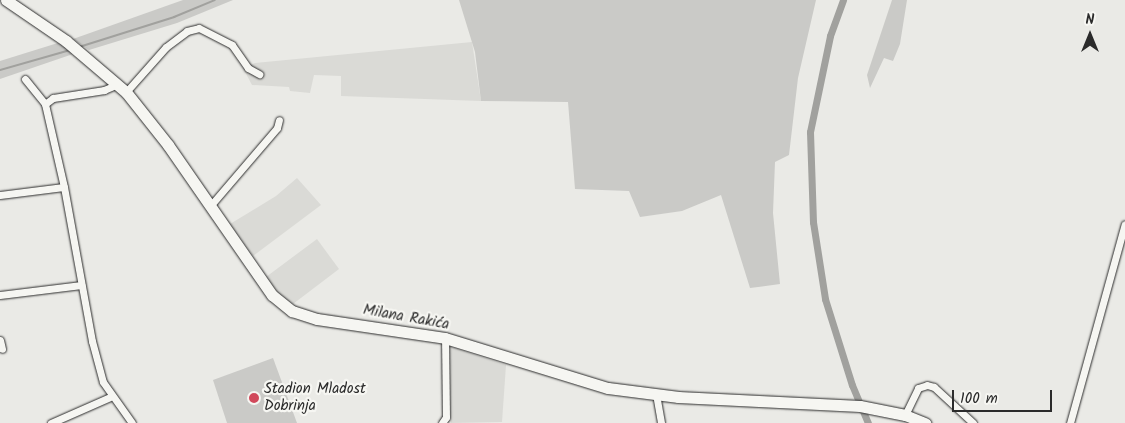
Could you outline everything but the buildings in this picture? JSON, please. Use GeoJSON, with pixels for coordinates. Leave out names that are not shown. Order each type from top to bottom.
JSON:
{"type":"FeatureCollection","features":[{"type":"Feature","properties":{"kind":"main road","name":"Milana Rakića"},"geometry":{"type":"LineString","coordinates":[[6,0],[66,40],[122,88],[211,205],[272,295],[292,311],[317,319],[445,338],[586,382],[656,394],[842,404],[905,415]]}},
{"type":"Feature","properties":{"kind":"main road"},"geometry":{"type":"LineString","coordinates":[[905,415],[925,423]]}},
{"type":"Feature","properties":{"kind":"street"},"geometry":{"type":"LineString","coordinates":[[45,104],[53,98],[122,88],[166,47],[188,31],[199,28],[232,45],[248,68],[259,74]]}},
{"type":"Feature","properties":{"kind":"street"},"geometry":{"type":"LineString","coordinates":[[25,79],[45,104],[64,186],[96,358],[110,396],[132,423]]}},
{"type":"Feature","properties":{"kind":"street"},"geometry":{"type":"LineString","coordinates":[[211,205],[277,128],[278,120]]}},
{"type":"Feature","properties":{"kind":"street"},"geometry":{"type":"LineString","coordinates":[[0,195],[64,186]]}},
{"type":"Feature","properties":{"kind":"street"},"geometry":{"type":"LineString","coordinates":[[1070,423],[1125,224]]}},
{"type":"Feature","properties":{"kind":"street"},"geometry":{"type":"LineString","coordinates":[[0,295],[81,285]]}},
{"type":"Feature","properties":{"kind":"street"},"geometry":{"type":"LineString","coordinates":[[442,423],[446,417],[445,338]]}},
{"type":"Feature","properties":{"kind":"street"},"geometry":{"type":"LineString","coordinates":[[0,340],[2,349]]}},
{"type":"Feature","properties":{"kind":"street"},"geometry":{"type":"LineString","coordinates":[[905,415],[918,388],[927,385],[934,387],[973,423]]}},
{"type":"Feature","properties":{"kind":"street"},"geometry":{"type":"LineString","coordinates":[[656,394],[661,423]]}},
{"type":"Feature","properties":{"kind":"street"},"geometry":{"type":"LineString","coordinates":[[51,423],[110,396]]}},
{"type":"Feature","properties":{"kind":"shaded area"},"geometry":{"type":"Polygon","coordinates":[[[183,0],[233,0],[177,23],[89,50],[73,39],[183,0]]]}},
{"type":"Feature","properties":{"kind":"shaded area"},"geometry":{"type":"Polygon","coordinates":[[[459,0],[816,0],[798,78],[789,155],[775,162],[773,213],[780,284],[750,288],[721,195],[682,211],[640,217],[629,191],[575,189],[568,102],[481,101],[475,52],[459,0]]]}},
{"type":"Feature","properties":{"kind":"shaded area"},"geometry":{"type":"Polygon","coordinates":[[[892,0],[907,0],[900,44],[893,61],[884,58],[870,88],[867,75],[892,0]]]}},
{"type":"Feature","properties":{"kind":"shaded area"},"geometry":{"type":"Polygon","coordinates":[[[61,42],[73,54],[0,79],[0,61],[61,42]]]}},
{"type":"Feature","properties":{"kind":"shaded area"},"geometry":{"type":"Polygon","coordinates":[[[472,42],[481,101],[341,96],[341,76],[314,75],[310,93],[290,91],[289,87],[252,85],[243,68],[255,63],[472,42]]]}},
{"type":"Feature","properties":{"kind":"shaded area"},"geometry":{"type":"Polygon","coordinates":[[[297,178],[321,205],[253,256],[230,224],[276,196],[297,178]]]}},
{"type":"Feature","properties":{"kind":"shaded area"},"geometry":{"type":"Polygon","coordinates":[[[317,239],[339,269],[293,304],[279,294],[266,277],[317,239]]]}},
{"type":"Feature","properties":{"kind":"shaded area"},"geometry":{"type":"Polygon","coordinates":[[[446,345],[506,365],[502,422],[451,423],[446,345]]]}},
{"type":"Feature","properties":{"kind":"shaded area","name":"Stadion Mladost Dobrinja"},"geometry":{"type":"Polygon","coordinates":[[[273,358],[297,423],[227,423],[213,380],[273,358]]]}},
{"type":"Feature","properties":{"kind":"waterway"},"geometry":{"type":"LineString","coordinates":[[79,47],[174,17],[215,0]]}},
{"type":"Feature","properties":{"kind":"waterway"},"geometry":{"type":"LineString","coordinates":[[843,0],[830,36],[810,132],[813,222],[825,299],[852,385],[868,423]]}},
{"type":"Feature","properties":{"kind":"waterway"},"geometry":{"type":"LineString","coordinates":[[0,70],[70,50]]}},
{"type":"Feature","properties":{"kind":"place","name":"Stadion Mladost Dobrinja"},"geometry":{"type":"Point","coordinates":[254,398]}}]}
